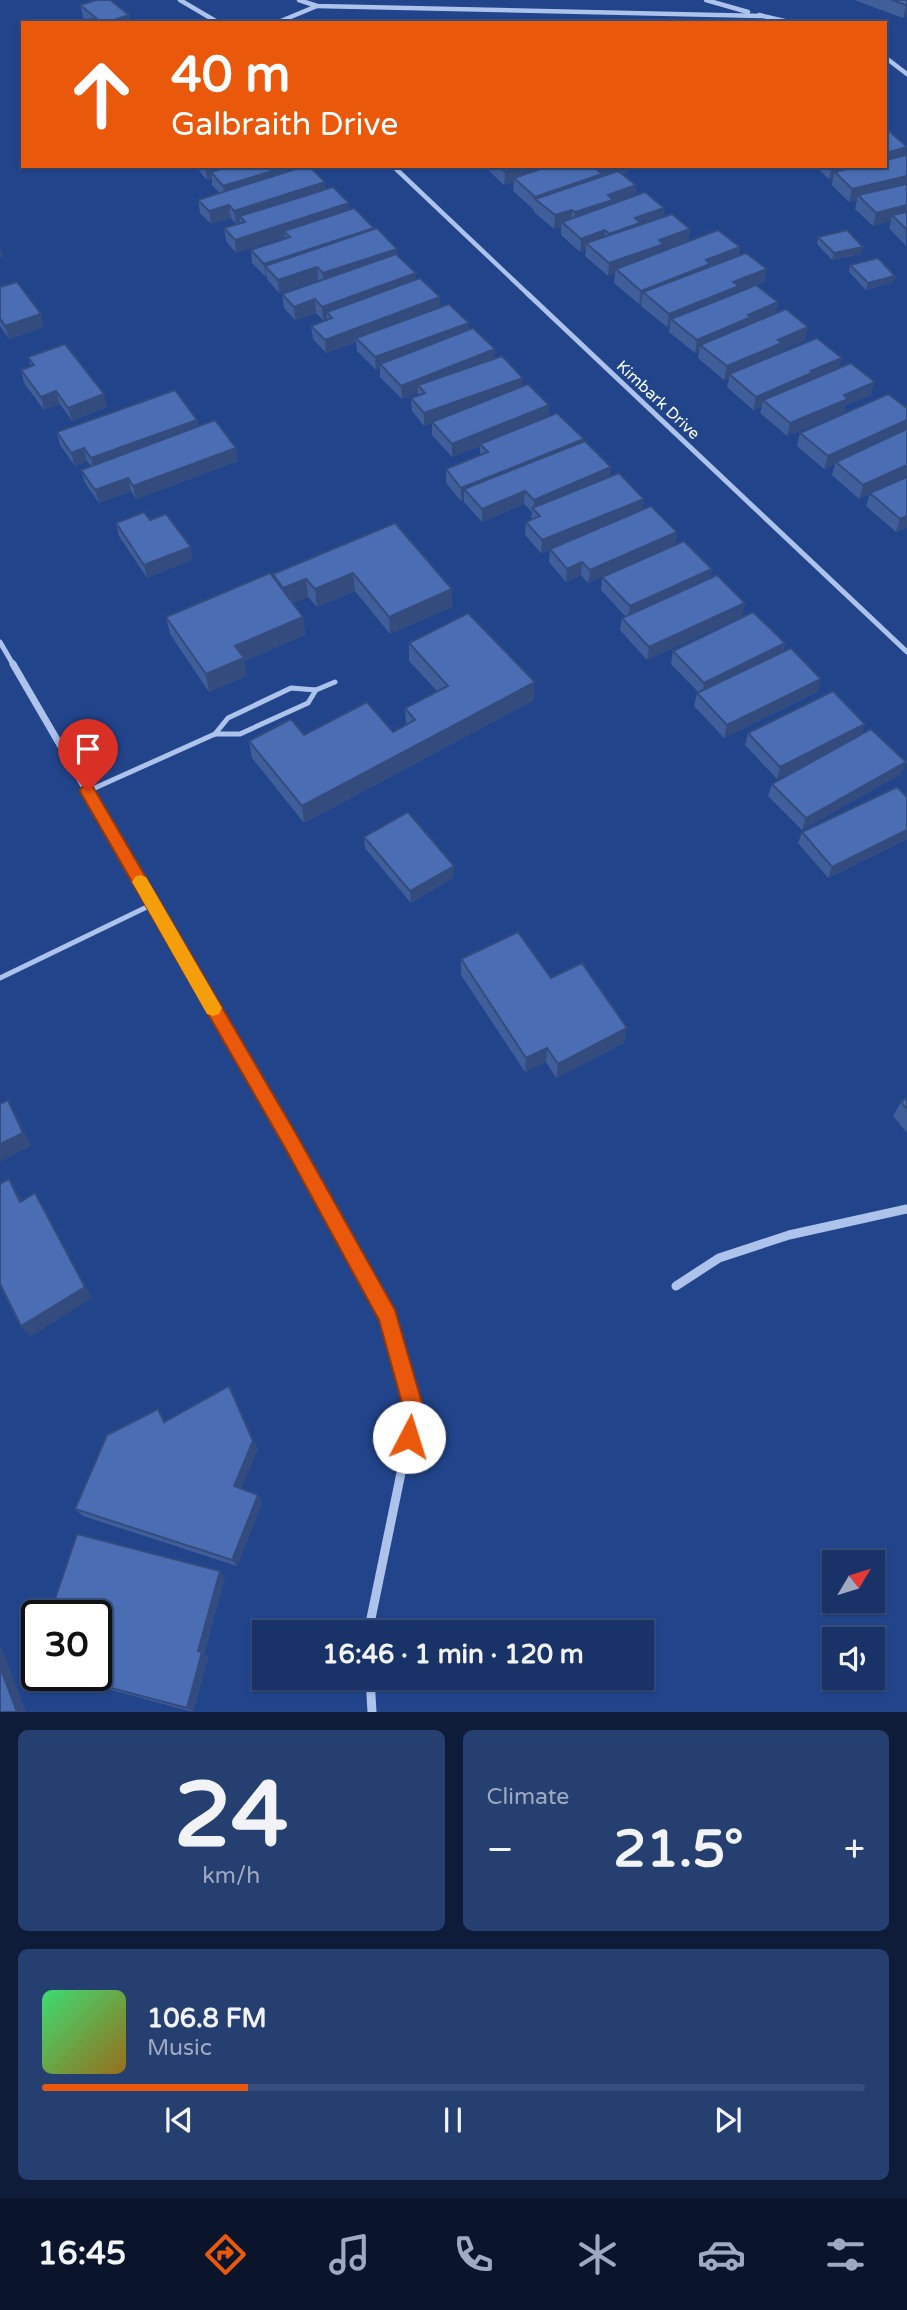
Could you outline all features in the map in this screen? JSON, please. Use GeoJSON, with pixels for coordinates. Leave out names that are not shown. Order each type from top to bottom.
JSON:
{"type":"FeatureCollection","features":[{"type":"Feature","properties":{"kind":"street"},"geometry":{"type":"LineString","coordinates":[[180,0],[194,11],[215,21]]}},
{"type":"Feature","properties":{"kind":"street"},"geometry":{"type":"LineString","coordinates":[[299,0],[317,6],[762,16]]}},
{"type":"Feature","properties":{"kind":"street"},"geometry":{"type":"LineString","coordinates":[[706,0],[784,21]]}},
{"type":"Feature","properties":{"kind":"street"},"geometry":{"type":"LineString","coordinates":[[281,21],[317,6]]}},
{"type":"Feature","properties":{"kind":"street"},"geometry":{"type":"LineString","coordinates":[[887,59],[904,69],[907,75]]}},
{"type":"Feature","properties":{"kind":"street","name":"Kimbark Drive"},"geometry":{"type":"LineString","coordinates":[[395,168],[907,652]]}},
{"type":"Feature","properties":{"kind":"street"},"geometry":{"type":"LineString","coordinates":[[0,642],[312,1180],[388,1317],[414,1410],[369,1620]]}},
{"type":"Feature","properties":{"kind":"street"},"geometry":{"type":"LineString","coordinates":[[676,1286],[719,1258],[789,1235],[907,1209]]}},
{"type":"Feature","properties":{"kind":"street"},"geometry":{"type":"LineString","coordinates":[[371,1690],[372,1712]]}},
{"type":"Feature","properties":{"kind":"lane"},"geometry":{"type":"LineString","coordinates":[[215,734],[228,718],[291,688],[316,690],[335,682]]}},
{"type":"Feature","properties":{"kind":"lane"},"geometry":{"type":"LineString","coordinates":[[88,791],[215,734],[240,734],[308,703],[316,690]]}},
{"type":"Feature","properties":{"kind":"lane"},"geometry":{"type":"LineString","coordinates":[[0,978],[153,904]]}},
{"type":"Feature","properties":{"kind":"building"},"geometry":{"type":"Polygon","coordinates":[[[96,0],[110,0],[129,15],[111,21],[89,21],[96,18],[80,5],[96,0]]]}},
{"type":"Feature","properties":{"kind":"building"},"geometry":{"type":"Polygon","coordinates":[[[892,0],[907,0],[907,5],[906,5],[892,0]]]}},
{"type":"Feature","properties":{"kind":"building"},"geometry":{"type":"Polygon","coordinates":[[[887,129],[907,147],[887,153],[887,129]]]}},
{"type":"Feature","properties":{"kind":"building"},"geometry":{"type":"Polygon","coordinates":[[[907,155],[907,176],[852,189],[835,172],[851,168],[887,168],[887,160],[907,155]]]}},
{"type":"Feature","properties":{"kind":"building"},"geometry":{"type":"Polygon","coordinates":[[[224,168],[282,168],[223,186],[211,172],[224,168]]]}},
{"type":"Feature","properties":{"kind":"building"},"geometry":{"type":"Polygon","coordinates":[[[299,168],[311,168],[325,182],[234,211],[229,205],[209,211],[198,200],[299,168]]]}},
{"type":"Feature","properties":{"kind":"building"},"geometry":{"type":"Polygon","coordinates":[[[501,168],[519,168],[505,172],[501,168]]]}},
{"type":"Feature","properties":{"kind":"building"},"geometry":{"type":"Polygon","coordinates":[[[543,168],[599,168],[596,169],[602,174],[535,197],[514,178],[543,168]]]}},
{"type":"Feature","properties":{"kind":"building"},"geometry":{"type":"Polygon","coordinates":[[[618,171],[636,185],[608,195],[613,200],[575,212],[572,210],[555,215],[535,199],[618,171]]]}},
{"type":"Feature","properties":{"kind":"building"},"geometry":{"type":"Polygon","coordinates":[[[907,184],[907,205],[876,213],[858,195],[907,184]]]}},
{"type":"Feature","properties":{"kind":"building"},"geometry":{"type":"Polygon","coordinates":[[[333,187],[349,203],[235,240],[224,228],[245,222],[240,216],[333,187]]]}},
{"type":"Feature","properties":{"kind":"building"},"geometry":{"type":"Polygon","coordinates":[[[645,192],[664,208],[635,218],[640,223],[609,234],[605,230],[581,239],[562,222],[645,192]]]}},
{"type":"Feature","properties":{"kind":"building"},"geometry":{"type":"Polygon","coordinates":[[[354,208],[374,228],[264,264],[251,250],[290,237],[284,231],[354,208]]]}},
{"type":"Feature","properties":{"kind":"building"},"geometry":{"type":"Polygon","coordinates":[[[907,212],[907,230],[892,215],[907,212]]]}},
{"type":"Feature","properties":{"kind":"building"},"geometry":{"type":"Polygon","coordinates":[[[672,214],[690,229],[659,240],[664,244],[609,263],[586,243],[672,214]]]}},
{"type":"Feature","properties":{"kind":"building"},"geometry":{"type":"Polygon","coordinates":[[[377,228],[397,249],[323,273],[317,267],[278,280],[265,266],[377,228]]]}},
{"type":"Feature","properties":{"kind":"building"},"geometry":{"type":"Polygon","coordinates":[[[718,230],[740,247],[706,260],[710,264],[641,291],[616,269],[718,230]]]}},
{"type":"Feature","properties":{"kind":"building"},"geometry":{"type":"Polygon","coordinates":[[[847,230],[863,247],[834,253],[818,237],[847,230]]]}},
{"type":"Feature","properties":{"kind":"building"},"geometry":{"type":"Polygon","coordinates":[[[746,253],[767,269],[733,282],[739,286],[669,314],[643,292],[746,253]]]}},
{"type":"Feature","properties":{"kind":"building"},"geometry":{"type":"Polygon","coordinates":[[[396,254],[416,273],[322,307],[315,299],[294,307],[282,294],[396,254]]]}},
{"type":"Feature","properties":{"kind":"building"},"geometry":{"type":"Polygon","coordinates":[[[878,258],[895,276],[868,283],[850,265],[878,258]]]}},
{"type":"Feature","properties":{"kind":"building"},"geometry":{"type":"Polygon","coordinates":[[[420,278],[440,297],[325,340],[311,326],[332,318],[327,312],[420,278]]]}},
{"type":"Feature","properties":{"kind":"building"},"geometry":{"type":"Polygon","coordinates":[[[17,282],[41,314],[5,326],[0,318],[0,287],[17,282]]]}},
{"type":"Feature","properties":{"kind":"building"},"geometry":{"type":"Polygon","coordinates":[[[756,285],[778,302],[748,315],[751,317],[697,340],[671,319],[756,285]]]}},
{"type":"Feature","properties":{"kind":"building"},"geometry":{"type":"Polygon","coordinates":[[[449,304],[469,323],[375,357],[356,338],[449,304]]]}},
{"type":"Feature","properties":{"kind":"building"},"geometry":{"type":"Polygon","coordinates":[[[786,309],[808,327],[778,340],[782,343],[727,366],[700,345],[786,309]]]}},
{"type":"Feature","properties":{"kind":"building"},"geometry":{"type":"Polygon","coordinates":[[[473,328],[495,349],[401,386],[380,364],[473,328]]]}},
{"type":"Feature","properties":{"kind":"building"},"geometry":{"type":"Polygon","coordinates":[[[817,338],[842,358],[756,397],[729,374],[817,338]]]}},
{"type":"Feature","properties":{"kind":"building"},"geometry":{"type":"Polygon","coordinates":[[[65,344],[104,394],[68,408],[56,391],[41,397],[21,370],[34,365],[28,357],[65,344]]]}},
{"type":"Feature","properties":{"kind":"building"},"geometry":{"type":"Polygon","coordinates":[[[502,356],[523,378],[424,413],[411,398],[425,393],[418,385],[502,356]]]}},
{"type":"Feature","properties":{"kind":"building"},"geometry":{"type":"Polygon","coordinates":[[[851,363],[875,382],[844,395],[848,399],[790,423],[763,400],[851,363]]]}},
{"type":"Feature","properties":{"kind":"building"},"geometry":{"type":"Polygon","coordinates":[[[528,384],[549,405],[452,444],[432,422],[528,384]]]}},
{"type":"Feature","properties":{"kind":"building"},"geometry":{"type":"Polygon","coordinates":[[[175,390],[197,420],[91,458],[84,448],[71,453],[57,432],[175,390]]]}},
{"type":"Feature","properties":{"kind":"building"},"geometry":{"type":"Polygon","coordinates":[[[888,394],[907,408],[907,420],[828,456],[800,433],[888,394]]]}},
{"type":"Feature","properties":{"kind":"building"},"geometry":{"type":"Polygon","coordinates":[[[557,413],[584,439],[461,488],[446,469],[488,452],[480,444],[557,413]]]}},
{"type":"Feature","properties":{"kind":"building"},"geometry":{"type":"Polygon","coordinates":[[[215,420],[236,448],[133,486],[128,478],[95,490],[81,470],[215,420]]]}},
{"type":"Feature","properties":{"kind":"building"},"geometry":{"type":"Polygon","coordinates":[[[907,429],[907,465],[863,485],[836,462],[907,429]]]}},
{"type":"Feature","properties":{"kind":"building"},"geometry":{"type":"Polygon","coordinates":[[[585,441],[611,467],[534,500],[525,491],[482,509],[464,489],[585,441]]]}},
{"type":"Feature","properties":{"kind":"building"},"geometry":{"type":"Polygon","coordinates":[[[619,473],[644,499],[542,540],[526,522],[540,516],[532,508],[619,473]]]}},
{"type":"Feature","properties":{"kind":"building"},"geometry":{"type":"Polygon","coordinates":[[[907,477],[907,516],[900,519],[870,493],[907,477]]]}},
{"type":"Feature","properties":{"kind":"building"},"geometry":{"type":"Polygon","coordinates":[[[651,506],[677,532],[590,570],[582,562],[567,569],[550,549],[651,506]]]}},
{"type":"Feature","properties":{"kind":"building"},"geometry":{"type":"Polygon","coordinates":[[[144,512],[150,520],[166,514],[191,547],[144,565],[116,523],[144,512]]]}},
{"type":"Feature","properties":{"kind":"building"},"geometry":{"type":"Polygon","coordinates":[[[395,523],[452,589],[389,617],[353,573],[315,589],[306,579],[283,588],[273,574],[395,523]]]}},
{"type":"Feature","properties":{"kind":"building"},"geometry":{"type":"Polygon","coordinates":[[[684,541],[712,569],[630,606],[602,577],[684,541]]]}},
{"type":"Feature","properties":{"kind":"building"},"geometry":{"type":"Polygon","coordinates":[[[270,573],[303,617],[235,646],[244,658],[206,674],[166,617],[270,573]]]}},
{"type":"Feature","properties":{"kind":"building"},"geometry":{"type":"Polygon","coordinates":[[[717,575],[745,603],[649,647],[622,618],[717,575]]]}},
{"type":"Feature","properties":{"kind":"building"},"geometry":{"type":"Polygon","coordinates":[[[753,612],[785,643],[704,683],[673,651],[753,612]]]}},
{"type":"Feature","properties":{"kind":"building"},"geometry":{"type":"Polygon","coordinates":[[[468,613],[535,682],[302,806],[249,741],[291,719],[304,735],[367,702],[393,732],[415,720],[405,708],[448,686],[409,643],[468,613]]]}},
{"type":"Feature","properties":{"kind":"building"},"geometry":{"type":"Polygon","coordinates":[[[791,648],[821,679],[727,725],[697,693],[791,648]]]}},
{"type":"Feature","properties":{"kind":"building"},"geometry":{"type":"Polygon","coordinates":[[[833,691],[865,724],[780,767],[748,733],[833,691]]]}},
{"type":"Feature","properties":{"kind":"building"},"geometry":{"type":"Polygon","coordinates":[[[871,729],[906,762],[806,818],[772,784],[871,729]]]}},
{"type":"Feature","properties":{"kind":"building"},"geometry":{"type":"Polygon","coordinates":[[[897,787],[907,797],[907,830],[832,867],[802,832],[897,787]]]}},
{"type":"Feature","properties":{"kind":"building"},"geometry":{"type":"Polygon","coordinates":[[[408,812],[454,866],[410,891],[364,837],[408,812]]]}},
{"type":"Feature","properties":{"kind":"building"},"geometry":{"type":"Polygon","coordinates":[[[518,932],[551,978],[582,963],[627,1028],[558,1064],[547,1048],[526,1058],[461,959],[518,932]]]}},
{"type":"Feature","properties":{"kind":"building"},"geometry":{"type":"Polygon","coordinates":[[[907,1098],[907,1109],[901,1102],[907,1098]]]}},
{"type":"Feature","properties":{"kind":"building"},"geometry":{"type":"Polygon","coordinates":[[[8,1100],[23,1133],[0,1144],[0,1104],[8,1100]]]}},
{"type":"Feature","properties":{"kind":"building"},"geometry":{"type":"Polygon","coordinates":[[[9,1179],[20,1202],[35,1193],[85,1287],[21,1326],[0,1284],[0,1184],[9,1179]]]}},
{"type":"Feature","properties":{"kind":"building"},"geometry":{"type":"Polygon","coordinates":[[[229,1386],[253,1441],[234,1486],[258,1495],[232,1560],[75,1509],[107,1435],[158,1409],[164,1422],[229,1386]]]}},
{"type":"Feature","properties":{"kind":"building"},"geometry":{"type":"Polygon","coordinates":[[[77,1534],[220,1571],[198,1651],[202,1652],[187,1708],[112,1688],[112,1600],[55,1600],[77,1534]]]}},
{"type":"Feature","properties":{"kind":"building"},"geometry":{"type":"Polygon","coordinates":[[[0,1667],[17,1712],[0,1712],[0,1667]]]}},
{"type":"Feature","properties":{"kind":"slow traffic"},"geometry":{"type":"LineString","coordinates":[[140,882],[213,1008]]}},
{"type":"Feature","properties":{"kind":"route"},"geometry":{"type":"LineString","coordinates":[[88,791],[289,1138],[388,1317],[414,1410],[409,1437]]}}]}
